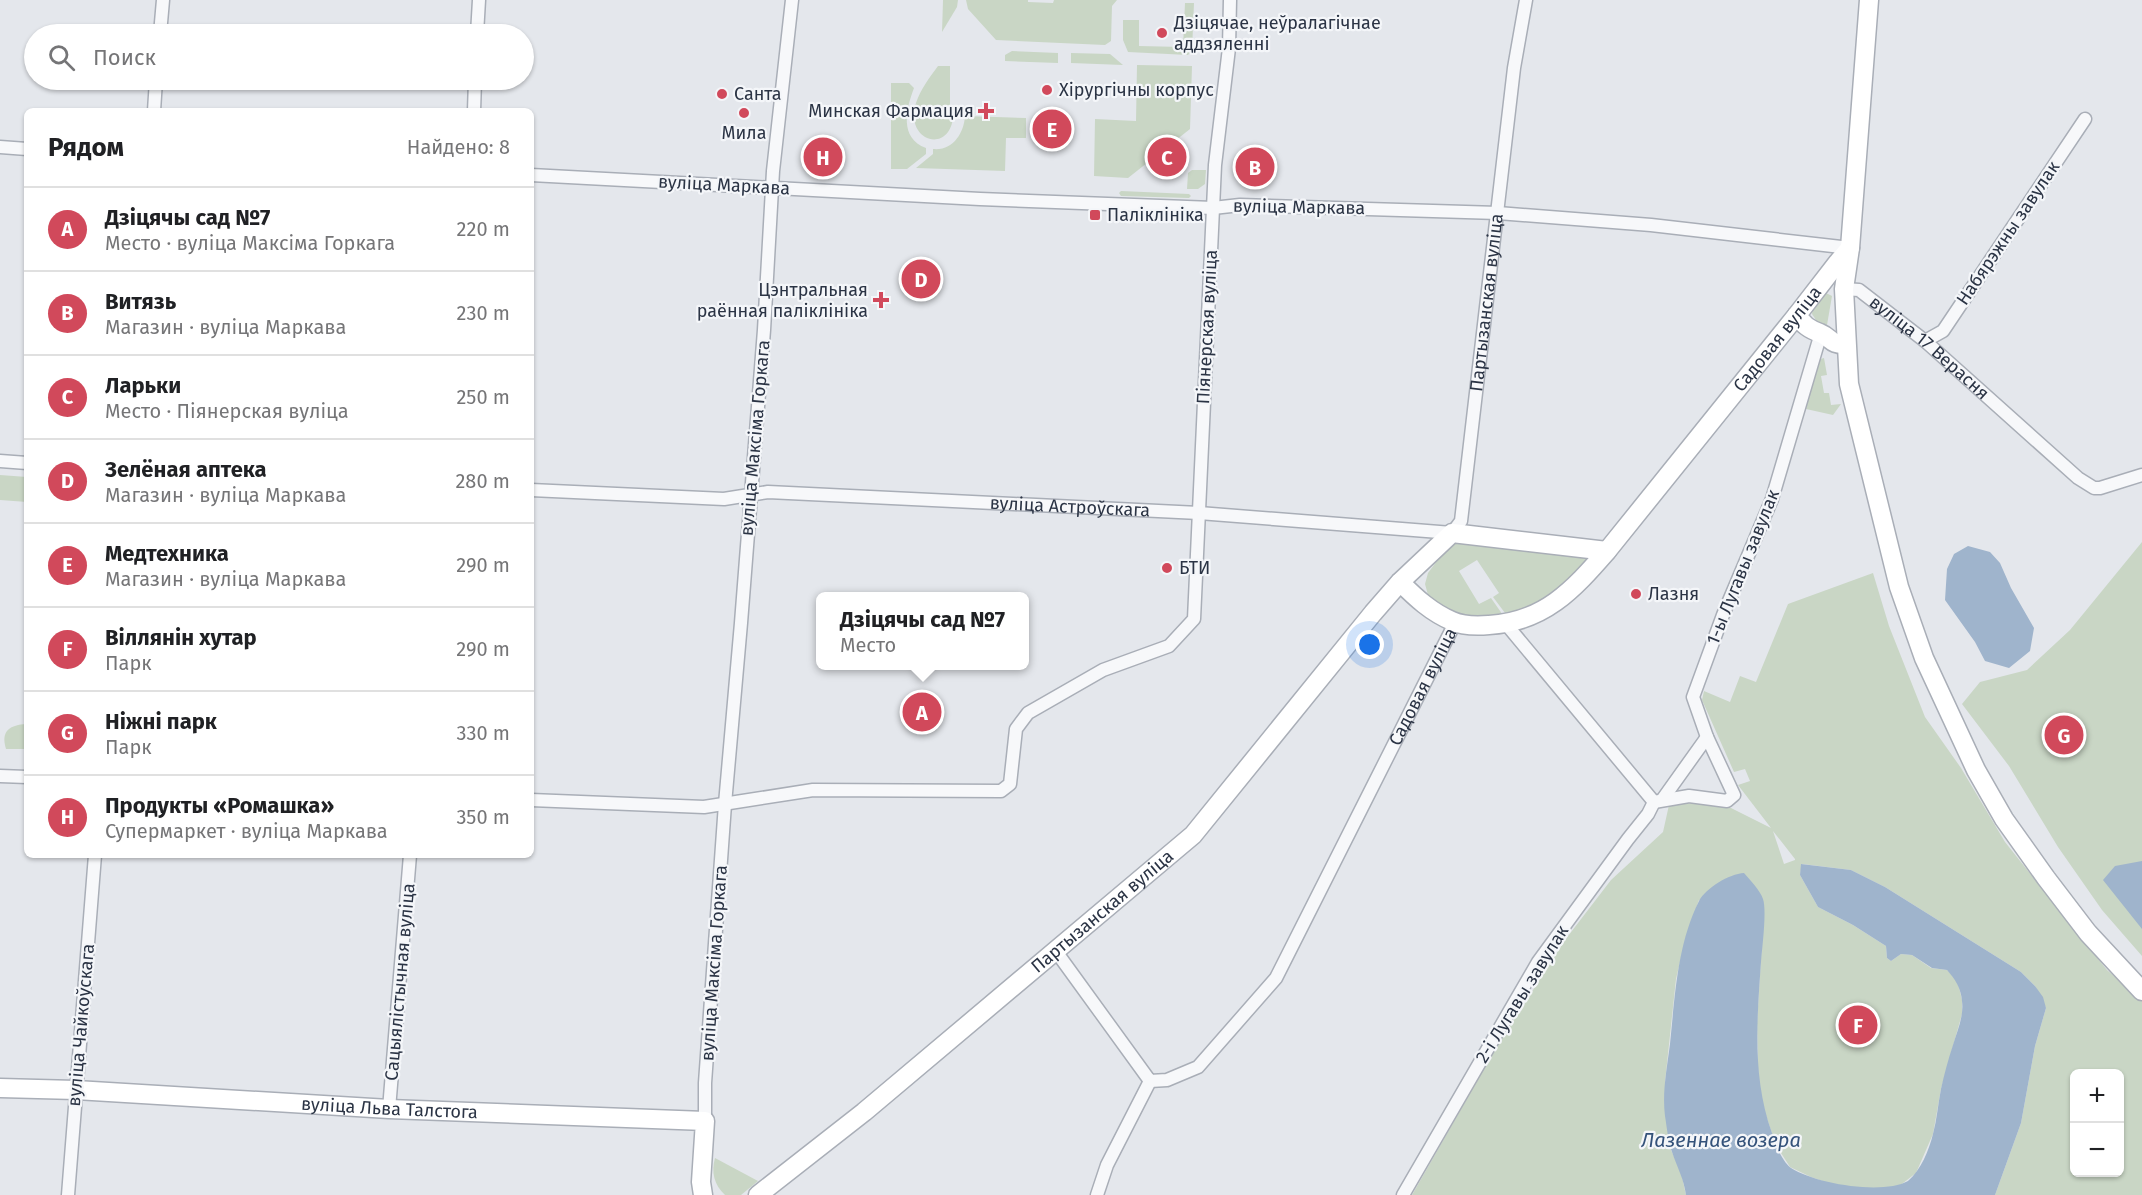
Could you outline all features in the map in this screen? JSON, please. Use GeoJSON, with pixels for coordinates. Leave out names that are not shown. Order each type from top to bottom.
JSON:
{"type":"FeatureCollection","features":[{"type":"Feature","properties":{"kind":"main road"},"geometry":{"type":"LineString","coordinates":[[1869,0],[1850,248],[1844,289],[1849,384],[1888,546],[1908,615],[1936,686],[1988,792],[2021,843],[2088,933],[2142,991]]}},
{"type":"Feature","properties":{"kind":"main road","name":"Садовая вуліца"},"geometry":{"type":"LineString","coordinates":[[1455,623],[1506,624],[1522,620],[1551,606],[1581,581],[1850,248]]}},
{"type":"Feature","properties":{"kind":"main road"},"geometry":{"type":"LineString","coordinates":[[1797,315],[1807,328],[1821,333],[1833,343],[1846,344]]}},
{"type":"Feature","properties":{"kind":"main road","name":"вуліца Астроўскага"},"geometry":{"type":"LineString","coordinates":[[1452,534],[1607,551]]}},
{"type":"Feature","properties":{"kind":"main road","name":"Партызанская вуліца"},"geometry":{"type":"LineString","coordinates":[[758,1195],[960,1033],[1054,950],[1193,835],[1325,670],[1400,582],[1452,534]]}},
{"type":"Feature","properties":{"kind":"main road"},"geometry":{"type":"LineString","coordinates":[[1400,582],[1425,606],[1455,623]]}},
{"type":"Feature","properties":{"kind":"main road","name":"вуліца Льва Талстога"},"geometry":{"type":"LineString","coordinates":[[0,1088],[76,1090],[389,1109],[705,1121]]}},
{"type":"Feature","properties":{"kind":"main road"},"geometry":{"type":"LineString","coordinates":[[701,1191],[705,1121]]}},
{"type":"Feature","properties":{"kind":"street"},"geometry":{"type":"LineString","coordinates":[[161,24],[163,0]]}},
{"type":"Feature","properties":{"kind":"street"},"geometry":{"type":"LineString","coordinates":[[478,24],[479,0]]}},
{"type":"Feature","properties":{"kind":"street","name":"вуліца Максіма Горкага"},"geometry":{"type":"LineString","coordinates":[[705,1121],[705,1083],[725,804],[764,330],[772,187],[792,0]]}},
{"type":"Feature","properties":{"kind":"street","name":"Піянерская вуліца"},"geometry":{"type":"LineString","coordinates":[[725,804],[813,790],[1001,791],[1010,784],[1016,729],[1028,713],[1103,670],[1169,646],[1194,619],[1215,165],[1229,48],[1230,0]]}},
{"type":"Feature","properties":{"kind":"street","name":"Партызанская вуліца"},"geometry":{"type":"LineString","coordinates":[[1452,534],[1461,521],[1514,68],[1526,0]]}},
{"type":"Feature","properties":{"kind":"street"},"geometry":{"type":"LineString","coordinates":[[154,108],[155,90]]}},
{"type":"Feature","properties":{"kind":"street"},"geometry":{"type":"LineString","coordinates":[[474,108],[475,90]]}},
{"type":"Feature","properties":{"kind":"street","name":"Набярэжны завулак"},"geometry":{"type":"LineString","coordinates":[[1925,341],[1943,331],[2085,119]]}},
{"type":"Feature","properties":{"kind":"street"},"geometry":{"type":"LineString","coordinates":[[0,147],[24,149]]}},
{"type":"Feature","properties":{"kind":"street","name":"вуліца Маркава"},"geometry":{"type":"LineString","coordinates":[[534,175],[980,199],[1213,208],[1240,204],[1498,213],[1651,225],[1850,248]]}},
{"type":"Feature","properties":{"kind":"street","name":"вуліца 17 Верасня"},"geometry":{"type":"LineString","coordinates":[[1844,289],[1859,290],[1925,341],[2078,478],[2094,488],[2105,487],[2142,475]]}},
{"type":"Feature","properties":{"kind":"street","name":"1-ы Лугавы завулак"},"geometry":{"type":"LineString","coordinates":[[1658,801],[1689,796],[1727,801],[1734,795],[1707,737],[1693,697],[1772,499],[1821,333]]}},
{"type":"Feature","properties":{"kind":"street"},"geometry":{"type":"LineString","coordinates":[[0,461],[24,463]]}},
{"type":"Feature","properties":{"kind":"street","name":"вуліца Астроўскага"},"geometry":{"type":"LineString","coordinates":[[534,490],[713,499],[768,492],[1199,513],[1452,534]]}},
{"type":"Feature","properties":{"kind":"street","name":"Садовая вуліца"},"geometry":{"type":"LineString","coordinates":[[1150,1081],[1167,1080],[1198,1067],[1276,978],[1455,623]]}},
{"type":"Feature","properties":{"kind":"street"},"geometry":{"type":"LineString","coordinates":[[1506,624],[1658,801]]}},
{"type":"Feature","properties":{"kind":"street","name":"2-і Лугавы завулак"},"geometry":{"type":"LineString","coordinates":[[1403,1195],[1538,962],[1628,839],[1707,737]]}},
{"type":"Feature","properties":{"kind":"street"},"geometry":{"type":"LineString","coordinates":[[0,776],[24,777]]}},
{"type":"Feature","properties":{"kind":"street"},"geometry":{"type":"LineString","coordinates":[[534,800],[704,807],[725,804]]}},
{"type":"Feature","properties":{"kind":"street","name":"вуліца Чайкоўскага"},"geometry":{"type":"LineString","coordinates":[[68,1195],[95,858]]}},
{"type":"Feature","properties":{"kind":"street","name":"Сацыялістычная вуліца"},"geometry":{"type":"LineString","coordinates":[[389,1109],[410,858]]}},
{"type":"Feature","properties":{"kind":"street"},"geometry":{"type":"LineString","coordinates":[[1054,950],[1150,1081],[1107,1164],[1097,1195]]}},
{"type":"Feature","properties":{"kind":"green space"},"geometry":{"type":"Polygon","coordinates":[[[943,0],[958,0],[957,7],[942,32],[943,0]]]}},
{"type":"Feature","properties":{"kind":"green space"},"geometry":{"type":"Polygon","coordinates":[[[966,0],[1028,0],[1028,2],[1053,3],[1054,0],[1117,0],[1112,6],[1111,41],[1105,45],[996,40],[968,9],[966,0]]]}},
{"type":"Feature","properties":{"kind":"green space"},"geometry":{"type":"Polygon","coordinates":[[[1185,3],[1194,3],[1192,51],[1188,55],[1128,52],[1123,40],[1123,20],[1139,20],[1139,46],[1183,47],[1185,3]]]}},
{"type":"Feature","properties":{"kind":"green space"},"geometry":{"type":"Polygon","coordinates":[[[1012,51],[1058,53],[1058,63],[1005,61],[1005,55],[1012,51]]]}},
{"type":"Feature","properties":{"kind":"green space"},"geometry":{"type":"Polygon","coordinates":[[[1071,53],[1110,54],[1123,65],[1071,63],[1071,53]]]}},
{"type":"Feature","properties":{"kind":"green space"},"geometry":{"type":"Polygon","coordinates":[[[1137,65],[1192,66],[1190,129],[1128,178],[1094,176],[1095,119],[1136,121],[1137,65]]]}},
{"type":"Feature","properties":{"kind":"green space"},"geometry":{"type":"Polygon","coordinates":[[[938,66],[950,66],[950,114],[953,116],[945,136],[929,139],[922,135],[916,127],[914,117],[920,93],[938,66]]]}},
{"type":"Feature","properties":{"kind":"green space"},"geometry":{"type":"Polygon","coordinates":[[[891,83],[909,83],[914,88],[907,114],[908,130],[917,143],[926,148],[926,154],[907,169],[891,169],[891,83]]]}},
{"type":"Feature","properties":{"kind":"green space"},"geometry":{"type":"Polygon","coordinates":[[[965,116],[1026,118],[1026,138],[1006,138],[1005,171],[916,168],[933,154],[933,149],[946,147],[956,140],[965,116]]]}},
{"type":"Feature","properties":{"kind":"green space"},"geometry":{"type":"Polygon","coordinates":[[[1192,170],[1206,170],[1205,184],[1198,189],[1187,189],[1188,173],[1192,170]]]}},
{"type":"Feature","properties":{"kind":"green space"},"geometry":{"type":"Polygon","coordinates":[[[1121,191],[1189,194],[1191,196],[1189,198],[1121,196],[1119,193],[1121,191]]]}},
{"type":"Feature","properties":{"kind":"green space"},"geometry":{"type":"Polygon","coordinates":[[[1826,293],[1832,296],[1827,325],[1818,323],[1812,314],[1813,306],[1826,293]]]}},
{"type":"Feature","properties":{"kind":"green space"},"geometry":{"type":"Polygon","coordinates":[[[1824,358],[1827,375],[1821,376],[1824,393],[1829,393],[1831,405],[1841,404],[1833,415],[1806,409],[1817,360],[1824,358]]]}},
{"type":"Feature","properties":{"kind":"green space"},"geometry":{"type":"Polygon","coordinates":[[[0,475],[24,477],[24,502],[0,500],[0,475]]]}},
{"type":"Feature","properties":{"kind":"green space"},"geometry":{"type":"Polygon","coordinates":[[[1451,542],[1595,553],[1558,593],[1508,617],[1493,597],[1499,593],[1477,560],[1459,571],[1479,604],[1491,598],[1505,618],[1458,618],[1428,595],[1425,584],[1428,573],[1451,542]]]}},
{"type":"Feature","properties":{"kind":"green space"},"geometry":{"type":"Polygon","coordinates":[[[2142,542],[2142,956],[2102,910],[2058,847],[2009,766],[1962,704],[1980,682],[2027,670],[2070,630],[2142,542]]]}},
{"type":"Feature","properties":{"kind":"green space"},"geometry":{"type":"Polygon","coordinates":[[[1873,573],[1889,626],[1925,717],[1961,768],[2005,842],[2107,970],[2142,1000],[2142,1195],[1995,1195],[2021,1123],[2035,1046],[2046,1008],[2035,986],[2021,972],[1885,887],[1851,870],[1802,864],[1800,875],[1818,907],[1886,946],[1887,958],[1891,961],[1901,954],[1912,955],[1931,968],[1947,970],[1955,978],[1959,987],[1962,1014],[1941,1089],[1933,1134],[1916,1173],[1898,1187],[1875,1191],[1831,1184],[1790,1167],[1776,1145],[1761,1101],[1757,1023],[1763,899],[1699,900],[1685,941],[1676,979],[1665,1082],[1671,1150],[1681,1172],[1686,1195],[1412,1195],[1497,1046],[1565,940],[1611,880],[1663,832],[1669,805],[1693,803],[1731,808],[1771,828],[1738,785],[1750,781],[1745,769],[1734,772],[1702,700],[1704,691],[1730,702],[1740,676],[1756,682],[1788,604],[1873,573]],[[1773,831],[1784,864],[1795,859],[1773,831]]]}},
{"type":"Feature","properties":{"kind":"green space"},"geometry":{"type":"Polygon","coordinates":[[[24,724],[24,749],[6,749],[4,737],[11,727],[24,724]]]}},
{"type":"Feature","properties":{"kind":"green space"},"geometry":{"type":"Polygon","coordinates":[[[715,1158],[758,1181],[741,1195],[725,1195],[714,1178],[715,1158]]]}},
{"type":"Feature","properties":{"kind":"water"},"geometry":{"type":"Polygon","coordinates":[[[1968,546],[1990,552],[2000,563],[2011,588],[2034,628],[2030,651],[2009,668],[1985,661],[1975,642],[1945,600],[1947,569],[1954,554],[1968,546]]]}},
{"type":"Feature","properties":{"kind":"water"},"geometry":{"type":"Polygon","coordinates":[[[2142,861],[2142,929],[2103,880],[2115,866],[2142,861]]]}},
{"type":"Feature","properties":{"kind":"water","name":"Лазеннае возера"},"geometry":{"type":"Polygon","coordinates":[[[1801,864],[1851,870],[1885,887],[2021,972],[2043,997],[2046,1008],[2035,1046],[2021,1123],[1995,1195],[1686,1195],[1670,1143],[1664,1107],[1678,971],[1686,935],[1702,896],[1725,879],[1738,874],[1744,873],[1752,882],[1762,896],[1764,905],[1757,1027],[1759,1070],[1766,1112],[1775,1142],[1785,1161],[1791,1168],[1816,1179],[1850,1186],[1883,1187],[1908,1181],[1921,1166],[1929,1147],[1943,1078],[1961,1018],[1962,1001],[1959,988],[1947,970],[1932,968],[1912,955],[1901,954],[1891,961],[1887,958],[1886,946],[1818,907],[1800,875],[1801,864]]]}},
{"type":"Feature","properties":{"kind":"place","name":"Дзіцячае, неўралагічнае аддзяленні"},"geometry":{"type":"Point","coordinates":[1162,33]}},
{"type":"Feature","properties":{"kind":"place","name":"Хірургічны корпус"},"geometry":{"type":"Point","coordinates":[1047,90]}},
{"type":"Feature","properties":{"kind":"place","name":"Санта"},"geometry":{"type":"Point","coordinates":[722,94]}},
{"type":"Feature","properties":{"kind":"place","name":"Минская Фармация"},"geometry":{"type":"Point","coordinates":[986,111]}},
{"type":"Feature","properties":{"kind":"place","name":"Мила"},"geometry":{"type":"Point","coordinates":[744,113]}},
{"type":"Feature","properties":{"kind":"place","name":"Медтехника"},"geometry":{"type":"Point","coordinates":[1052,129]}},
{"type":"Feature","properties":{"kind":"place","name":"Продукты «Ромашка»"},"geometry":{"type":"Point","coordinates":[823,157]}},
{"type":"Feature","properties":{"kind":"place","name":"Ларьки"},"geometry":{"type":"Point","coordinates":[1167,157]}},
{"type":"Feature","properties":{"kind":"place","name":"Витязь"},"geometry":{"type":"Point","coordinates":[1255,167]}},
{"type":"Feature","properties":{"kind":"place","name":"Паліклініка"},"geometry":{"type":"Point","coordinates":[1095,215]}},
{"type":"Feature","properties":{"kind":"place","name":"Зелёная аптека"},"geometry":{"type":"Point","coordinates":[921,279]}},
{"type":"Feature","properties":{"kind":"place","name":"Цэнтральная раённая паліклініка"},"geometry":{"type":"Point","coordinates":[881,300]}},
{"type":"Feature","properties":{"kind":"place","name":"БТИ"},"geometry":{"type":"Point","coordinates":[1167,568]}},
{"type":"Feature","properties":{"kind":"place","name":"Лазня"},"geometry":{"type":"Point","coordinates":[1636,594]}},
{"type":"Feature","properties":{"kind":"place","name":"Дзіцячы сад №7"},"geometry":{"type":"Point","coordinates":[922,712]}},
{"type":"Feature","properties":{"kind":"place","name":"Ніжні парк"},"geometry":{"type":"Point","coordinates":[2064,735]}},
{"type":"Feature","properties":{"kind":"place","name":"Віллянін хутар"},"geometry":{"type":"Point","coordinates":[1858,1025]}}]}
